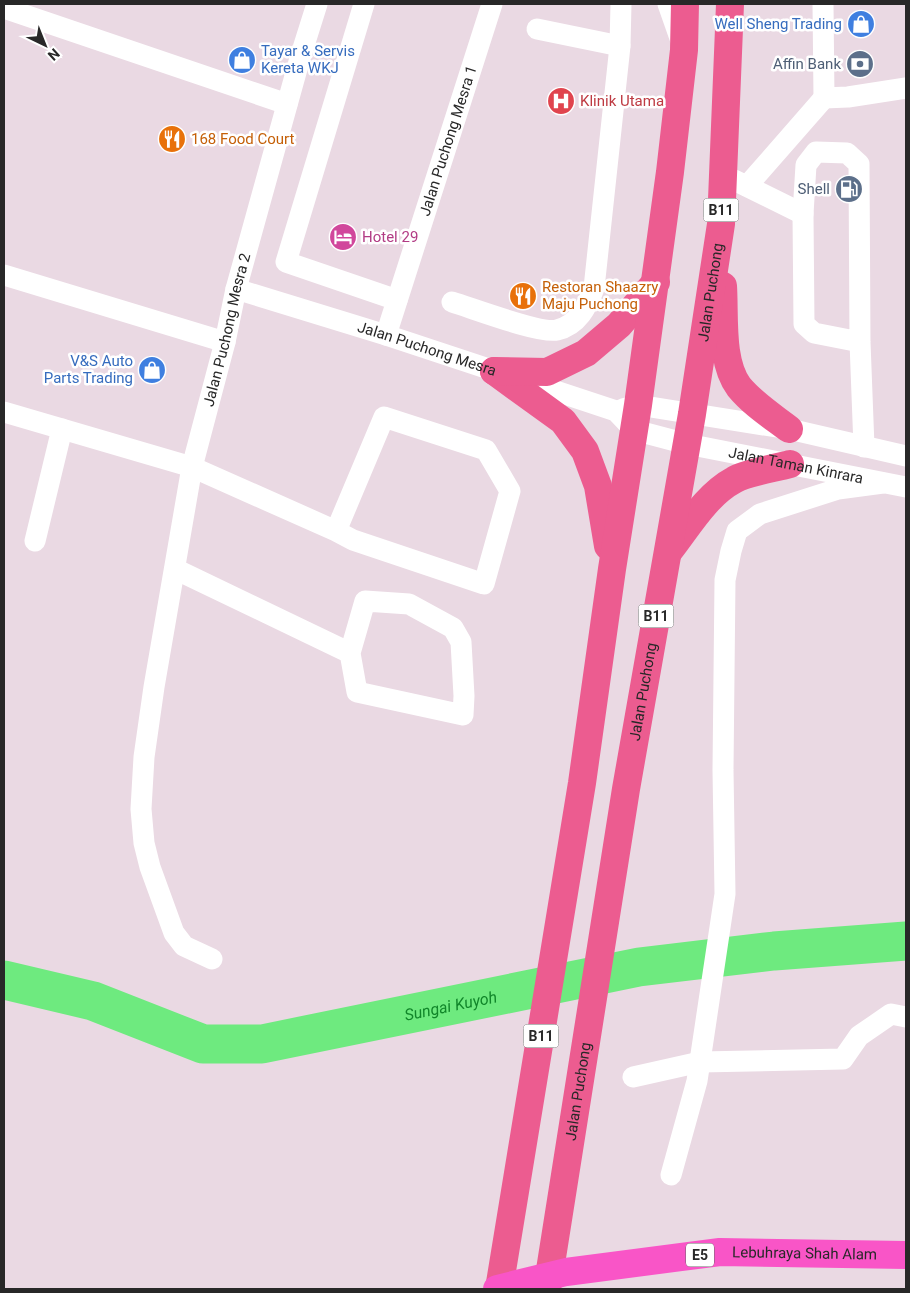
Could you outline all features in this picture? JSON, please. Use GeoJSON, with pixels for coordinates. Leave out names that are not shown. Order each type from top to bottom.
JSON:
{"type":"FeatureCollection","features":[{"type":"Feature","properties":{"kind":"highway","name":"Lebuhraya Shah Alam"},"geometry":{"type":"LineString","coordinates":[[498,1289],[566,1272],[720,1252],[906,1255]]}},
{"type":"Feature","properties":{"kind":"main road","name":"B11"},"geometry":{"type":"LineString","coordinates":[[498,1289],[582,783],[612,569],[629,416],[656,282],[684,50],[684,4]]}},
{"type":"Feature","properties":{"kind":"main road","name":"Jalan Puchong"},"geometry":{"type":"LineString","coordinates":[[547,1289],[626,789],[687,444],[721,224],[730,4]]}},
{"type":"Feature","properties":{"kind":"main road"},"geometry":{"type":"LineString","coordinates":[[721,224],[727,361],[738,386],[756,404],[789,429]]}},
{"type":"Feature","properties":{"kind":"main road"},"geometry":{"type":"LineString","coordinates":[[494,371],[547,372],[586,353],[619,325],[656,282]]}},
{"type":"Feature","properties":{"kind":"main road"},"geometry":{"type":"LineString","coordinates":[[494,371],[563,421],[585,451],[598,486],[612,569]]}},
{"type":"Feature","properties":{"kind":"main road"},"geometry":{"type":"LineString","coordinates":[[667,554],[718,491],[735,479],[790,464]]}},
{"type":"Feature","properties":{"kind":"street","name":"Jalan Puchong Mesra 2"},"geometry":{"type":"LineString","coordinates":[[212,960],[184,946],[174,933],[150,867],[144,843],[141,809],[144,757],[192,467],[225,342],[236,289],[287,104],[317,4]]}},
{"type":"Feature","properties":{"kind":"street"},"geometry":{"type":"LineString","coordinates":[[364,4],[286,262],[397,300]]}},
{"type":"Feature","properties":{"kind":"street","name":"Jalan Puchong Mesra 1"},"geometry":{"type":"LineString","coordinates":[[386,335],[492,4]]}},
{"type":"Feature","properties":{"kind":"street"},"geometry":{"type":"LineString","coordinates":[[452,302],[536,328],[556,330],[575,321],[588,306],[594,288],[620,46],[621,4]]}},
{"type":"Feature","properties":{"kind":"street"},"geometry":{"type":"LineString","coordinates":[[668,4],[684,50]]}},
{"type":"Feature","properties":{"kind":"street"},"geometry":{"type":"LineString","coordinates":[[747,186],[824,98],[823,4]]}},
{"type":"Feature","properties":{"kind":"street"},"geometry":{"type":"LineString","coordinates":[[4,8],[287,104]]}},
{"type":"Feature","properties":{"kind":"street"},"geometry":{"type":"LineString","coordinates":[[537,29],[620,46]]}},
{"type":"Feature","properties":{"kind":"street"},"geometry":{"type":"LineString","coordinates":[[824,98],[848,97],[906,88]]}},
{"type":"Feature","properties":{"kind":"street"},"geometry":{"type":"LineString","coordinates":[[860,342],[814,333],[804,324],[803,214],[806,165],[816,152],[847,153],[860,164],[860,342],[864,447]]}},
{"type":"Feature","properties":{"kind":"street"},"geometry":{"type":"LineString","coordinates":[[722,174],[803,214]]}},
{"type":"Feature","properties":{"kind":"street"},"geometry":{"type":"LineString","coordinates":[[4,275],[225,342]]}},
{"type":"Feature","properties":{"kind":"street","name":"Jalan Puchong Mesra"},"geometry":{"type":"LineString","coordinates":[[236,289],[386,335],[629,416]]}},
{"type":"Feature","properties":{"kind":"street"},"geometry":{"type":"LineString","coordinates":[[4,412],[192,467],[353,540],[484,584],[510,491],[486,450],[384,416],[336,531]]}},
{"type":"Feature","properties":{"kind":"street","name":"Jalan Taman Kinrara"},"geometry":{"type":"LineString","coordinates":[[629,416],[692,414],[789,429],[906,456]]}},
{"type":"Feature","properties":{"kind":"street","name":"Jalan Taman Kinrara"},"geometry":{"type":"LineString","coordinates":[[629,416],[687,444],[906,487]]}},
{"type":"Feature","properties":{"kind":"street"},"geometry":{"type":"LineString","coordinates":[[35,541],[62,429]]}},
{"type":"Feature","properties":{"kind":"street"},"geometry":{"type":"LineString","coordinates":[[671,1175],[697,1081],[725,894],[723,770],[726,580],[737,531],[760,514],[794,502],[838,488],[883,483]]}},
{"type":"Feature","properties":{"kind":"street"},"geometry":{"type":"LineString","coordinates":[[176,569],[350,653]]}},
{"type":"Feature","properties":{"kind":"street"},"geometry":{"type":"LineString","coordinates":[[365,601],[409,604],[453,628],[461,642],[464,696],[463,715],[357,692],[350,653],[365,601]]}},
{"type":"Feature","properties":{"kind":"street"},"geometry":{"type":"LineString","coordinates":[[633,1077],[700,1062],[843,1059],[859,1036],[891,1014],[906,1017]]}},
{"type":"Feature","properties":{"kind":"waterway","name":"Sungai Kuyoh"},"geometry":{"type":"LineString","coordinates":[[4,980],[93,1001],[203,1044],[262,1044],[639,967],[774,951],[906,941]]}},
{"type":"Feature","properties":{"kind":"place","name":"Well Sheng Trading"},"geometry":{"type":"Point","coordinates":[861,24]}},
{"type":"Feature","properties":{"kind":"place","name":"Tayar & Servis Kereta WKJ"},"geometry":{"type":"Point","coordinates":[242,60]}},
{"type":"Feature","properties":{"kind":"place","name":"Affin Bank"},"geometry":{"type":"Point","coordinates":[860,64]}},
{"type":"Feature","properties":{"kind":"place","name":"Klinik Utama"},"geometry":{"type":"Point","coordinates":[561,101]}},
{"type":"Feature","properties":{"kind":"place","name":"168 Food Court"},"geometry":{"type":"Point","coordinates":[172,139]}},
{"type":"Feature","properties":{"kind":"place","name":"Shell"},"geometry":{"type":"Point","coordinates":[849,189]}},
{"type":"Feature","properties":{"kind":"place","name":"Hotel 29"},"geometry":{"type":"Point","coordinates":[343,237]}},
{"type":"Feature","properties":{"kind":"place","name":"Restoran Shaazry Maju Puchong"},"geometry":{"type":"Point","coordinates":[523,296]}},
{"type":"Feature","properties":{"kind":"place","name":"V&S Auto Parts Trading"},"geometry":{"type":"Point","coordinates":[152,370]}}]}
